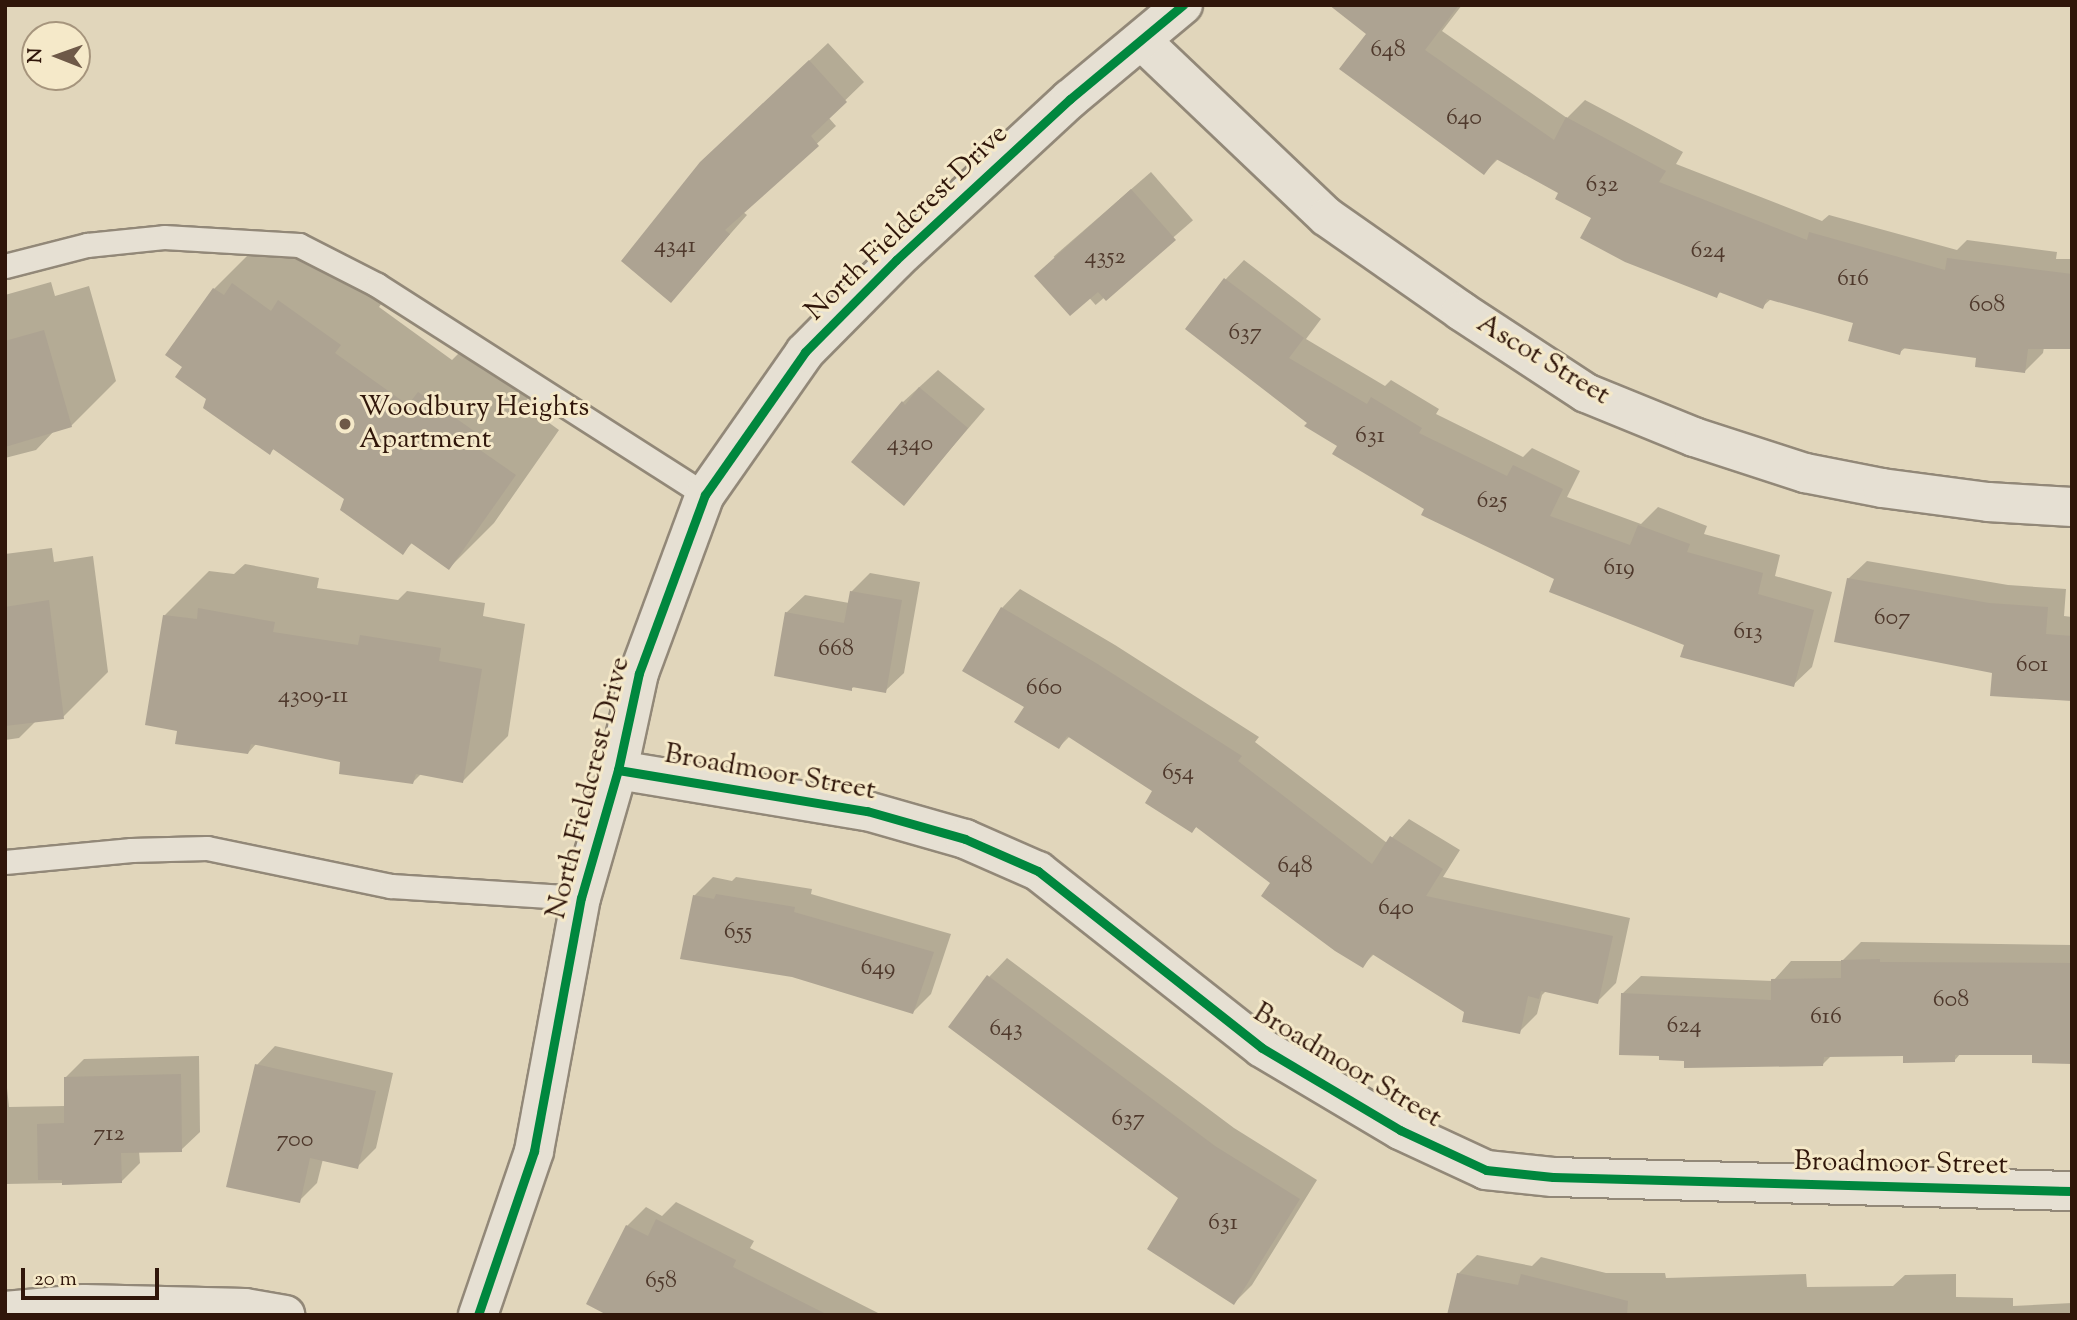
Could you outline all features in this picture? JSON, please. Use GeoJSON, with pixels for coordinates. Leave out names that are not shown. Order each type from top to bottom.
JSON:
{"type":"FeatureCollection","features":[{"type":"Feature","properties":{"kind":"street","name":"North Fieldcrest Drive"},"geometry":{"type":"LineString","coordinates":[[478,1315],[534,1151],[581,898],[618,770],[639,673],[705,495],[805,352],[897,260],[1070,99],[1183,5]]}},
{"type":"Feature","properties":{"kind":"street","name":"Ascot Street"},"geometry":{"type":"LineString","coordinates":[[1142,41],[1327,217],[1461,311],[1586,393],[1694,438],[1805,473],[1882,488],[1988,502],[2072,507]]}},
{"type":"Feature","properties":{"kind":"street","name":"Broadmoor Street"},"geometry":{"type":"LineString","coordinates":[[618,770],[867,811],[965,839],[1038,871],[1262,1048],[1400,1130],[1486,1170],[1567,1177],[2072,1191]]}},
{"type":"Feature","properties":{"kind":"street"},"geometry":{"type":"LineString","coordinates":[[5,1311],[84,1304],[245,1308],[285,1315]]}},
{"type":"Feature","properties":{"kind":"lane"},"geometry":{"type":"LineString","coordinates":[[5,266],[88,245],[164,237],[299,246],[377,285],[705,495]]}},
{"type":"Feature","properties":{"kind":"lane"},"geometry":{"type":"LineString","coordinates":[[5,862],[131,850],[207,848],[391,886],[581,898]]}},
{"type":"Feature","properties":{"kind":"building"},"geometry":{"type":"Polygon","coordinates":[[[1329,5],[1459,5],[1425,50],[1554,140],[1566,117],[1666,171],[1659,182],[1807,240],[1809,232],[1945,270],[1947,258],[2072,274],[2072,349],[2028,349],[2025,373],[1975,367],[1976,358],[1902,348],[1900,355],[1848,341],[1853,323],[1767,299],[1763,309],[1719,292],[1717,298],[1625,262],[1580,238],[1591,218],[1555,199],[1558,193],[1496,159],[1484,175],[1339,69],[1366,34],[1329,5]]]}},
{"type":"Feature","properties":{"kind":"building"},"geometry":{"type":"Polygon","coordinates":[[[809,60],[847,102],[811,136],[819,146],[725,230],[730,234],[671,303],[621,261],[700,162],[809,60]]]}},
{"type":"Feature","properties":{"kind":"building"},"geometry":{"type":"Polygon","coordinates":[[[1131,189],[1176,240],[1106,301],[1098,292],[1070,316],[1034,276],[1131,189]]]}},
{"type":"Feature","properties":{"kind":"building"},"geometry":{"type":"Polygon","coordinates":[[[1224,278],[1304,338],[1289,358],[1367,404],[1371,397],[1422,428],[1419,433],[1507,476],[1513,465],[1563,489],[1550,516],[1630,545],[1638,525],[1690,544],[1687,552],[1763,573],[1758,594],[1814,610],[1794,687],[1680,657],[1684,645],[1549,592],[1554,579],[1421,515],[1424,509],[1332,454],[1337,446],[1304,426],[1307,423],[1185,329],[1224,278]]]}},
{"type":"Feature","properties":{"kind":"building","name":"Woodbury Heights Apartment"},"geometry":{"type":"Polygon","coordinates":[[[232,283],[271,311],[278,300],[341,345],[335,353],[408,405],[418,392],[487,440],[480,450],[516,475],[449,570],[411,543],[403,555],[340,510],[344,499],[273,449],[270,455],[203,408],[206,399],[175,377],[182,367],[165,355],[213,288],[224,295],[232,283]]]}},
{"type":"Feature","properties":{"kind":"building"},"geometry":{"type":"Polygon","coordinates":[[[44,330],[72,427],[5,447],[5,341],[44,330]]]}},
{"type":"Feature","properties":{"kind":"building"},"geometry":{"type":"Polygon","coordinates":[[[919,387],[968,428],[904,506],[851,462],[902,401],[905,405],[919,387]]]}},
{"type":"Feature","properties":{"kind":"building"},"geometry":{"type":"Polygon","coordinates":[[[1847,578],[1989,603],[2048,607],[2046,634],[2072,636],[2072,701],[1990,696],[1992,673],[1834,642],[1847,578]]]}},
{"type":"Feature","properties":{"kind":"building"},"geometry":{"type":"Polygon","coordinates":[[[850,591],[902,600],[886,693],[852,687],[852,691],[774,676],[785,612],[844,623],[850,591]]]}},
{"type":"Feature","properties":{"kind":"building"},"geometry":{"type":"Polygon","coordinates":[[[49,600],[64,719],[5,726],[5,607],[49,600]]]}},
{"type":"Feature","properties":{"kind":"building"},"geometry":{"type":"Polygon","coordinates":[[[1001,607],[1096,663],[1242,756],[1238,761],[1372,864],[1390,836],[1443,869],[1426,896],[1613,936],[1598,1004],[1541,991],[1539,999],[1528,996],[1520,1034],[1462,1022],[1464,1012],[1372,954],[1363,968],[1335,951],[1261,896],[1270,883],[1196,827],[1192,833],[1145,803],[1152,791],[1067,736],[1059,749],[1014,722],[1024,707],[962,671],[1001,607]]]}},
{"type":"Feature","properties":{"kind":"building"},"geometry":{"type":"Polygon","coordinates":[[[198,608],[275,622],[273,632],[358,645],[360,635],[441,648],[439,661],[482,669],[463,783],[416,774],[413,784],[339,774],[340,762],[251,744],[248,754],[175,744],[177,731],[145,725],[163,615],[197,619],[198,608]]]}},
{"type":"Feature","properties":{"kind":"building"},"geometry":{"type":"Polygon","coordinates":[[[716,894],[795,907],[794,912],[934,952],[913,1014],[792,977],[680,959],[693,895],[714,899],[716,894]]]}},
{"type":"Feature","properties":{"kind":"building"},"geometry":{"type":"Polygon","coordinates":[[[1880,959],[1880,962],[2072,963],[2072,1064],[2032,1063],[2032,1055],[1955,1055],[1955,1062],[1903,1063],[1903,1056],[1824,1057],[1823,1066],[1684,1068],[1684,1061],[1659,1060],[1659,1056],[1619,1055],[1621,993],[1771,1000],[1771,979],[1841,978],[1841,960],[1880,959]]]}},
{"type":"Feature","properties":{"kind":"building"},"geometry":{"type":"Polygon","coordinates":[[[987,975],[1215,1146],[1300,1199],[1234,1305],[1147,1249],[1178,1198],[948,1027],[987,975]]]}},
{"type":"Feature","properties":{"kind":"building"},"geometry":{"type":"Polygon","coordinates":[[[255,1064],[376,1091],[358,1169],[310,1158],[300,1203],[226,1187],[255,1064]]]}},
{"type":"Feature","properties":{"kind":"building"},"geometry":{"type":"Polygon","coordinates":[[[181,1074],[182,1152],[121,1153],[122,1183],[62,1185],[62,1180],[38,1180],[37,1124],[64,1123],[64,1077],[181,1074]]]}},
{"type":"Feature","properties":{"kind":"building"},"geometry":{"type":"Polygon","coordinates":[[[656,1219],[736,1260],[733,1267],[828,1315],[607,1315],[586,1304],[626,1225],[648,1236],[656,1219]]]}},
{"type":"Feature","properties":{"kind":"building"},"geometry":{"type":"Polygon","coordinates":[[[1457,1273],[1518,1285],[1521,1274],[1628,1301],[1627,1315],[1447,1315],[1457,1273]]]}},
{"type":"Feature","properties":{"kind":"cycle path"},"geometry":{"type":"LineString","coordinates":[[478,1315],[534,1151],[581,898],[618,770],[639,673],[705,495],[805,352],[896,260],[1070,99],[1183,5]]}},
{"type":"Feature","properties":{"kind":"cycle path"},"geometry":{"type":"LineString","coordinates":[[618,770],[867,811],[965,839],[1038,871],[1262,1048],[1400,1130],[1486,1170],[1553,1177],[2072,1191]]}},
{"type":"Feature","properties":{"kind":"place","name":"Woodbury Heights Apartment"},"geometry":{"type":"Point","coordinates":[345,424]}}]}
